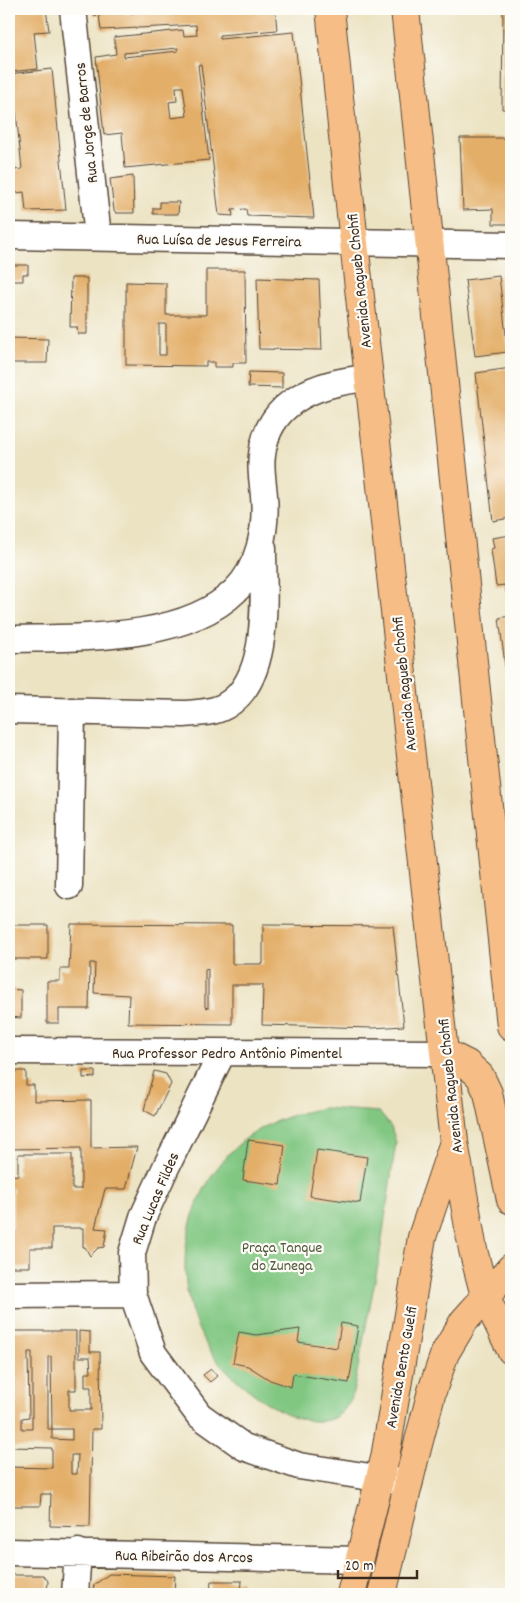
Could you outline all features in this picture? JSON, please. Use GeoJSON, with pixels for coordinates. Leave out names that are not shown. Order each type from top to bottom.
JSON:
{"type":"FeatureCollection","features":[{"type":"Feature","properties":{"kind":"main road","name":"Avenida Ragueb Chohfi"},"geometry":{"type":"LineString","coordinates":[[330,9],[354,243],[454,1142],[473,1250],[485,1296],[511,1350]]}},
{"type":"Feature","properties":{"kind":"main road"},"geometry":{"type":"LineString","coordinates":[[405,9],[511,1026]]}},
{"type":"Feature","properties":{"kind":"main road"},"geometry":{"type":"LineString","coordinates":[[445,1053],[467,1064],[480,1076],[488,1093],[508,1196],[511,1200]]}},
{"type":"Feature","properties":{"kind":"main road","name":"Avenida Bento Guelfi"},"geometry":{"type":"LineString","coordinates":[[351,1594],[382,1467],[422,1237],[454,1142]]}},
{"type":"Feature","properties":{"kind":"main road","name":"Avenida Bento Guelfi"},"geometry":{"type":"LineString","coordinates":[[382,1594],[432,1392],[445,1353],[464,1321],[511,1268]]}},
{"type":"Feature","properties":{"kind":"street","name":"Rua Jorge de Barros"},"geometry":{"type":"LineString","coordinates":[[73,9],[98,237]]}},
{"type":"Feature","properties":{"kind":"street","name":"Rua Luísa de Jesus Ferreira"},"geometry":{"type":"LineString","coordinates":[[9,236],[354,243],[430,242],[511,245]]}},
{"type":"Feature","properties":{"kind":"street"},"geometry":{"type":"LineString","coordinates":[[9,639],[108,636],[148,630],[202,612],[235,591],[250,571],[259,552],[265,512],[262,455],[266,436],[276,416],[294,400],[314,388],[341,380],[369,378]]}},
{"type":"Feature","properties":{"kind":"street"},"geometry":{"type":"LineString","coordinates":[[9,710],[206,713],[224,708],[239,696],[250,677],[258,654],[262,629],[262,532]]}},
{"type":"Feature","properties":{"kind":"street"},"geometry":{"type":"LineString","coordinates":[[69,886],[72,711]]}},
{"type":"Feature","properties":{"kind":"street","name":"Rua Professor Pedro Antônio Pimentel"},"geometry":{"type":"LineString","coordinates":[[9,1050],[222,1053],[445,1053]]}},
{"type":"Feature","properties":{"kind":"street","name":"Rua Lucas Fildes"},"geometry":{"type":"LineString","coordinates":[[222,1053],[143,1217],[132,1253],[133,1294],[153,1352],[199,1415],[244,1447],[299,1466],[345,1473],[367,1467],[382,1467]]}},
{"type":"Feature","properties":{"kind":"street"},"geometry":{"type":"LineString","coordinates":[[9,1295],[133,1294]]}},
{"type":"Feature","properties":{"kind":"street"},"geometry":{"type":"LineString","coordinates":[[382,1467],[409,1483]]}},
{"type":"Feature","properties":{"kind":"street","name":"Rua Ribeirão dos Arcos"},"geometry":{"type":"LineString","coordinates":[[9,1552],[78,1552],[359,1560]]}},
{"type":"Feature","properties":{"kind":"street"},"geometry":{"type":"LineString","coordinates":[[75,1594],[78,1552]]}},
{"type":"Feature","properties":{"kind":"green space","name":"Praça Tanque do Zunega"},"geometry":{"type":"Polygon","coordinates":[[[324,1108],[379,1112],[391,1127],[396,1142],[379,1260],[353,1393],[341,1413],[324,1421],[303,1419],[280,1410],[258,1397],[220,1364],[209,1349],[191,1310],[185,1268],[190,1226],[197,1206],[216,1169],[228,1155],[255,1132],[270,1124],[287,1117],[324,1108]]]}},
{"type":"Feature","properties":{"kind":"building"},"geometry":{"type":"Polygon","coordinates":[[[9,9],[46,9],[49,31],[34,32],[38,69],[9,72],[9,9]]]}},
{"type":"Feature","properties":{"kind":"building"},"geometry":{"type":"Polygon","coordinates":[[[93,9],[121,9],[121,14],[169,9],[275,9],[277,30],[220,35],[220,39],[294,32],[314,218],[247,216],[246,209],[232,210],[233,216],[219,215],[201,64],[198,65],[209,160],[125,168],[122,133],[104,135],[96,57],[116,54],[114,37],[183,30],[184,36],[197,35],[196,25],[101,30],[99,15],[94,16],[93,9]],[[178,48],[124,53],[124,57],[178,51],[178,48]],[[176,87],[177,101],[169,102],[171,118],[187,116],[183,87],[176,87]]]}},
{"type":"Feature","properties":{"kind":"building"},"geometry":{"type":"Polygon","coordinates":[[[503,9],[511,9],[511,109],[502,109],[503,9]]]}},
{"type":"Feature","properties":{"kind":"building"},"geometry":{"type":"Polygon","coordinates":[[[52,69],[66,210],[26,211],[24,192],[9,194],[9,139],[13,139],[15,170],[22,169],[16,112],[9,113],[9,74],[52,69]]]}},
{"type":"Feature","properties":{"kind":"building"},"geometry":{"type":"Polygon","coordinates":[[[460,138],[511,138],[511,224],[493,224],[493,209],[463,210],[460,138]]]}},
{"type":"Feature","properties":{"kind":"building"},"geometry":{"type":"Polygon","coordinates":[[[133,176],[134,213],[116,213],[110,179],[133,176]]]}},
{"type":"Feature","properties":{"kind":"building"},"geometry":{"type":"Polygon","coordinates":[[[160,202],[179,202],[178,214],[153,214],[153,208],[160,208],[160,202]]]}},
{"type":"Feature","properties":{"kind":"building"},"geometry":{"type":"Polygon","coordinates":[[[9,265],[28,265],[28,274],[23,274],[23,281],[9,281],[9,265]]]}},
{"type":"Feature","properties":{"kind":"building"},"geometry":{"type":"Polygon","coordinates":[[[206,270],[245,270],[246,363],[233,363],[233,367],[214,367],[214,362],[206,362],[206,366],[126,365],[126,282],[166,283],[166,315],[206,315],[206,270]],[[159,324],[159,355],[166,355],[166,324],[159,324]]]}},
{"type":"Feature","properties":{"kind":"building"},"geometry":{"type":"Polygon","coordinates":[[[499,276],[508,352],[475,356],[465,280],[499,276]]]}},
{"type":"Feature","properties":{"kind":"building"},"geometry":{"type":"Polygon","coordinates":[[[71,278],[87,278],[87,334],[78,334],[77,327],[70,327],[71,278]]]}},
{"type":"Feature","properties":{"kind":"building"},"geometry":{"type":"Polygon","coordinates":[[[257,278],[319,280],[322,350],[259,349],[257,278]]]}},
{"type":"Feature","properties":{"kind":"building"},"geometry":{"type":"Polygon","coordinates":[[[9,338],[48,339],[47,363],[9,363],[9,338]]]}},
{"type":"Feature","properties":{"kind":"building"},"geometry":{"type":"Polygon","coordinates":[[[511,368],[511,518],[493,521],[476,373],[511,368]]]}},
{"type":"Feature","properties":{"kind":"building"},"geometry":{"type":"Polygon","coordinates":[[[249,372],[282,373],[282,388],[248,387],[249,372]]]}},
{"type":"Feature","properties":{"kind":"building"},"geometry":{"type":"Polygon","coordinates":[[[511,535],[511,679],[507,680],[499,618],[510,616],[505,585],[496,586],[491,549],[494,548],[492,538],[511,535]]]}},
{"type":"Feature","properties":{"kind":"building"},"geometry":{"type":"Polygon","coordinates":[[[71,924],[232,925],[232,964],[263,964],[263,925],[393,926],[404,1026],[373,1028],[262,1025],[263,985],[232,985],[232,1024],[128,1023],[129,995],[94,993],[95,963],[90,963],[89,1009],[59,1009],[59,1023],[47,1023],[47,981],[60,981],[60,969],[69,969],[71,924]],[[208,969],[205,970],[205,1007],[208,1008],[208,969]]]}},
{"type":"Feature","properties":{"kind":"building"},"geometry":{"type":"Polygon","coordinates":[[[9,925],[48,925],[48,959],[9,959],[9,925]]]}},
{"type":"Feature","properties":{"kind":"building"},"geometry":{"type":"Polygon","coordinates":[[[9,989],[21,990],[21,1018],[9,1017],[9,989]]]}},
{"type":"Feature","properties":{"kind":"building"},"geometry":{"type":"Polygon","coordinates":[[[9,1071],[26,1071],[26,1085],[34,1085],[34,1101],[91,1100],[91,1148],[137,1147],[126,1189],[105,1189],[95,1228],[107,1229],[104,1247],[98,1248],[90,1256],[85,1247],[83,1247],[83,1228],[52,1228],[52,1248],[30,1248],[30,1267],[9,1267],[9,1228],[13,1228],[13,1188],[9,1188],[9,1176],[18,1175],[18,1154],[72,1154],[72,1189],[81,1189],[81,1148],[9,1149],[9,1071]]]}},
{"type":"Feature","properties":{"kind":"building"},"geometry":{"type":"Polygon","coordinates":[[[83,1071],[95,1071],[95,1077],[83,1078],[83,1071]]]}},
{"type":"Feature","properties":{"kind":"building"},"geometry":{"type":"Polygon","coordinates":[[[154,1071],[166,1074],[171,1084],[155,1116],[144,1110],[154,1071]]]}},
{"type":"Feature","properties":{"kind":"building"},"geometry":{"type":"Polygon","coordinates":[[[248,1140],[285,1145],[280,1185],[243,1180],[248,1140]]]}},
{"type":"Feature","properties":{"kind":"building"},"geometry":{"type":"Polygon","coordinates":[[[317,1150],[367,1157],[360,1203],[310,1196],[317,1150]]]}},
{"type":"Feature","properties":{"kind":"building"},"geometry":{"type":"Polygon","coordinates":[[[341,1323],[358,1326],[349,1383],[293,1374],[291,1387],[270,1380],[248,1366],[233,1363],[239,1332],[256,1335],[300,1329],[298,1342],[337,1348],[341,1323]]]}},
{"type":"Feature","properties":{"kind":"building"},"geometry":{"type":"Polygon","coordinates":[[[9,1331],[76,1331],[76,1390],[69,1390],[69,1410],[91,1410],[91,1387],[85,1387],[85,1373],[91,1373],[90,1357],[79,1357],[79,1331],[90,1332],[90,1352],[100,1352],[101,1429],[92,1429],[90,1527],[50,1526],[51,1494],[41,1494],[40,1506],[9,1506],[9,1467],[52,1468],[52,1448],[9,1447],[9,1331]],[[28,1352],[29,1417],[22,1418],[22,1429],[32,1429],[32,1352],[28,1352]],[[51,1356],[48,1357],[48,1429],[52,1429],[51,1356]],[[52,1429],[52,1439],[72,1440],[72,1429],[52,1429]],[[71,1455],[71,1474],[77,1474],[78,1455],[71,1455]]]}},
{"type":"Feature","properties":{"kind":"building"},"geometry":{"type":"Polygon","coordinates":[[[211,1369],[217,1376],[210,1382],[203,1375],[211,1369]]]}},
{"type":"Feature","properties":{"kind":"building"},"geometry":{"type":"Polygon","coordinates":[[[109,1574],[175,1576],[174,1594],[150,1592],[150,1594],[92,1594],[94,1585],[109,1574]]]}},
{"type":"Feature","properties":{"kind":"building"},"geometry":{"type":"Polygon","coordinates":[[[10,1575],[43,1575],[48,1581],[47,1594],[9,1594],[10,1575]]]}},
{"type":"Feature","properties":{"kind":"building"},"geometry":{"type":"Polygon","coordinates":[[[211,1581],[242,1581],[241,1594],[210,1594],[211,1581]]]}}]}
